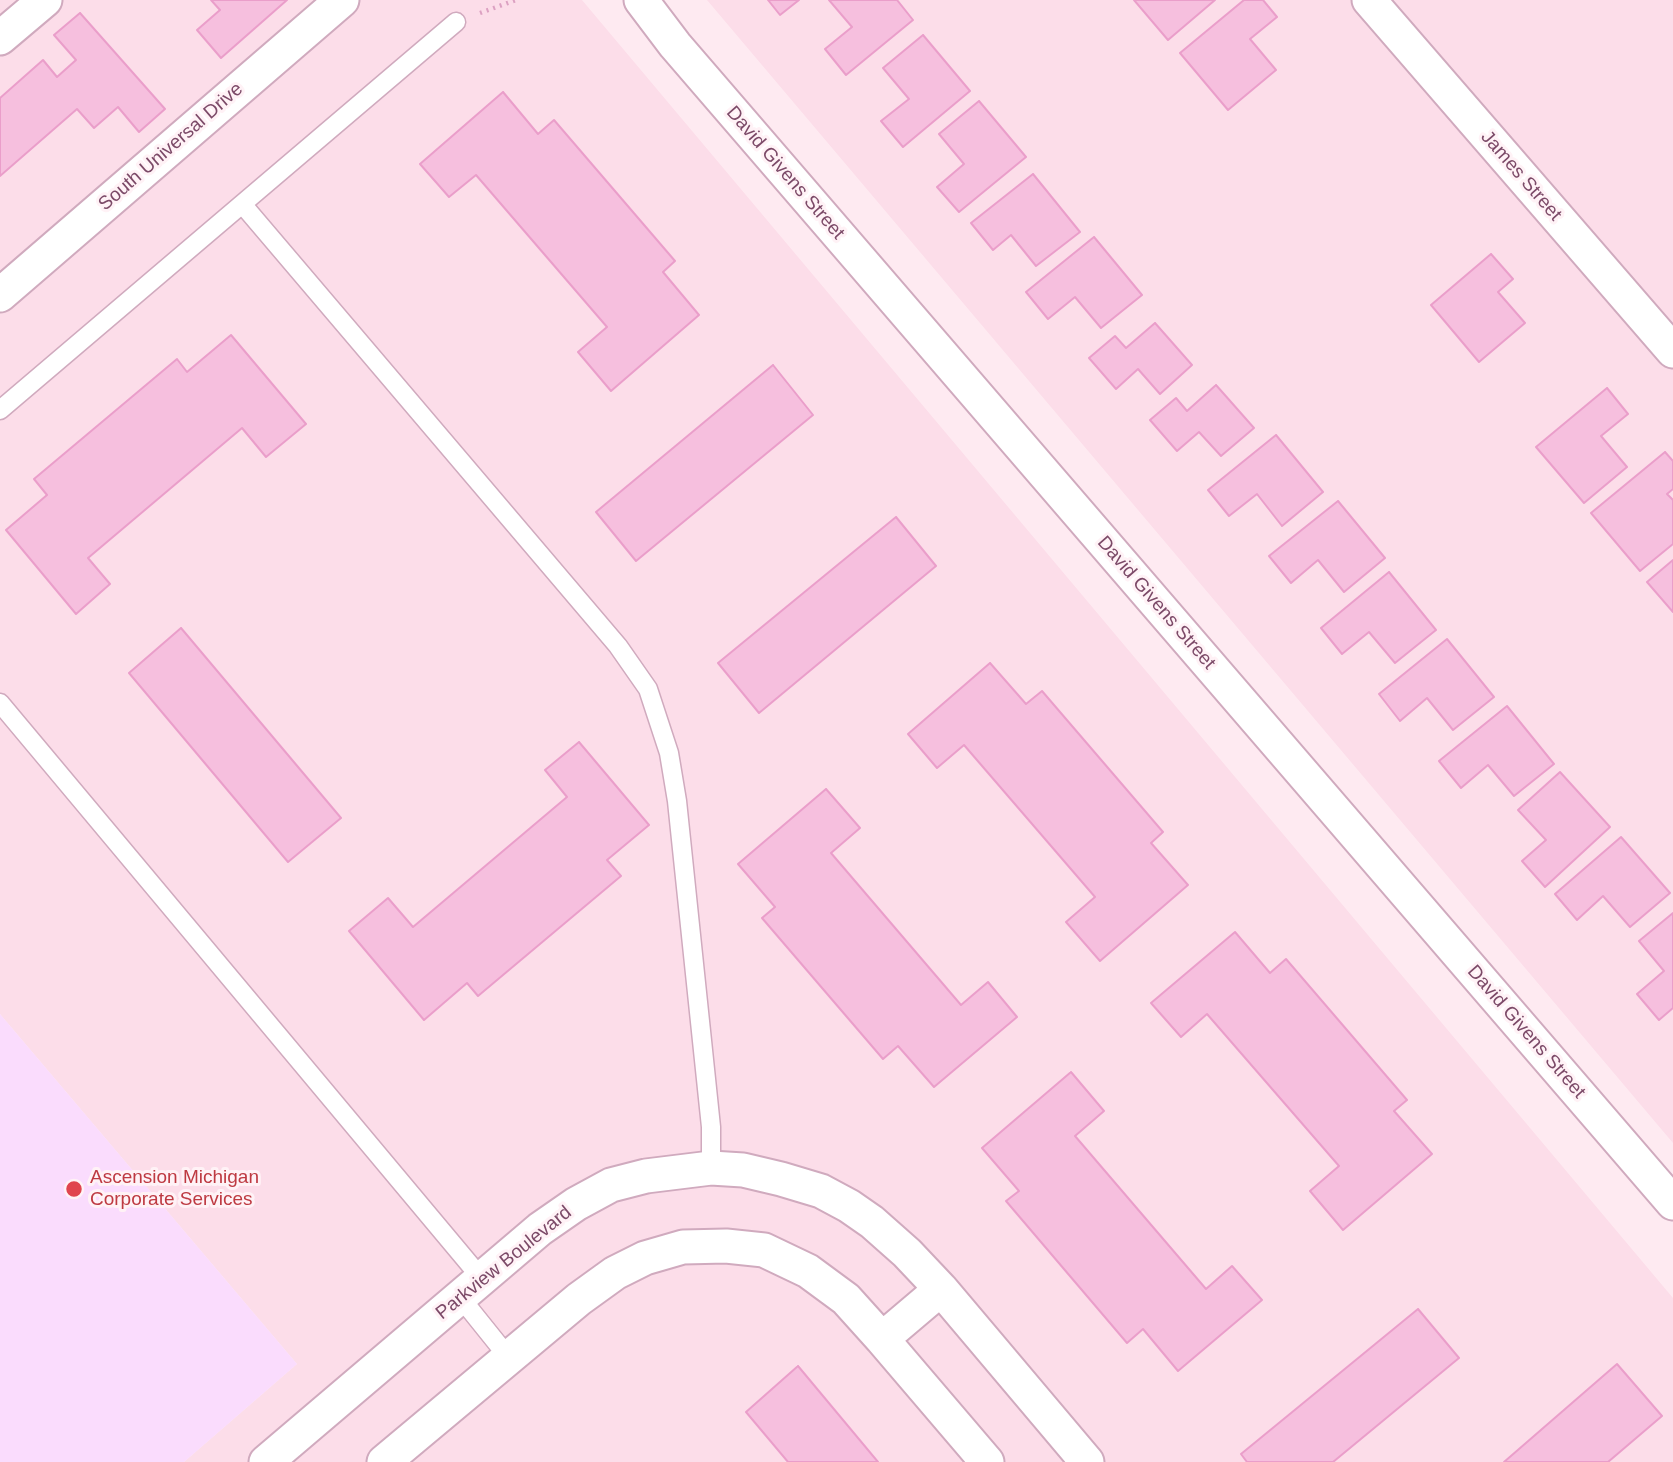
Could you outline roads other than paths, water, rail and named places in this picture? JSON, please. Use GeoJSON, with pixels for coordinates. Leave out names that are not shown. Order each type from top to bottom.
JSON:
{"type":"FeatureCollection","features":[{"type":"Feature","properties":{"kind":"street"},"geometry":{"type":"LineString","coordinates":[[0,38],[44,0]]}},
{"type":"Feature","properties":{"kind":"street","name":"South Universal Drive"},"geometry":{"type":"LineString","coordinates":[[0,295],[342,0]]}},
{"type":"Feature","properties":{"kind":"street","name":"David Givens Street"},"geometry":{"type":"LineString","coordinates":[[641,0],[676,45],[1673,1203]]}},
{"type":"Feature","properties":{"kind":"street","name":"James Street"},"geometry":{"type":"LineString","coordinates":[[1369,0],[1673,351]]}},
{"type":"Feature","properties":{"kind":"street","name":"Parkview Boulevard"},"geometry":{"type":"LineString","coordinates":[[266,1462],[540,1229],[576,1204],[611,1185],[675,1171],[710,1168],[743,1170],[821,1191],[872,1222],[907,1253],[941,1289],[1087,1462]]}},
{"type":"Feature","properties":{"kind":"street"},"geometry":{"type":"LineString","coordinates":[[384,1462],[579,1299],[615,1273],[645,1258],[683,1247],[726,1246],[764,1250],[808,1270],[846,1299],[987,1462]]}},
{"type":"Feature","properties":{"kind":"street"},"geometry":{"type":"LineString","coordinates":[[882,1339],[941,1289]]}},
{"type":"Feature","properties":{"kind":"lane"},"geometry":{"type":"LineString","coordinates":[[0,410],[456,22]]}},
{"type":"Feature","properties":{"kind":"lane"},"geometry":{"type":"LineString","coordinates":[[243,205],[618,646],[648,689],[669,753],[677,801],[711,1127],[710,1168]]}},
{"type":"Feature","properties":{"kind":"lane"},"geometry":{"type":"LineString","coordinates":[[0,703],[471,1288],[509,1358]]}},
{"type":"Feature","properties":{"kind":"place","name":"Ascension Michigan Corporate Services"},"geometry":{"type":"Point","coordinates":[74,1189]}}]}
